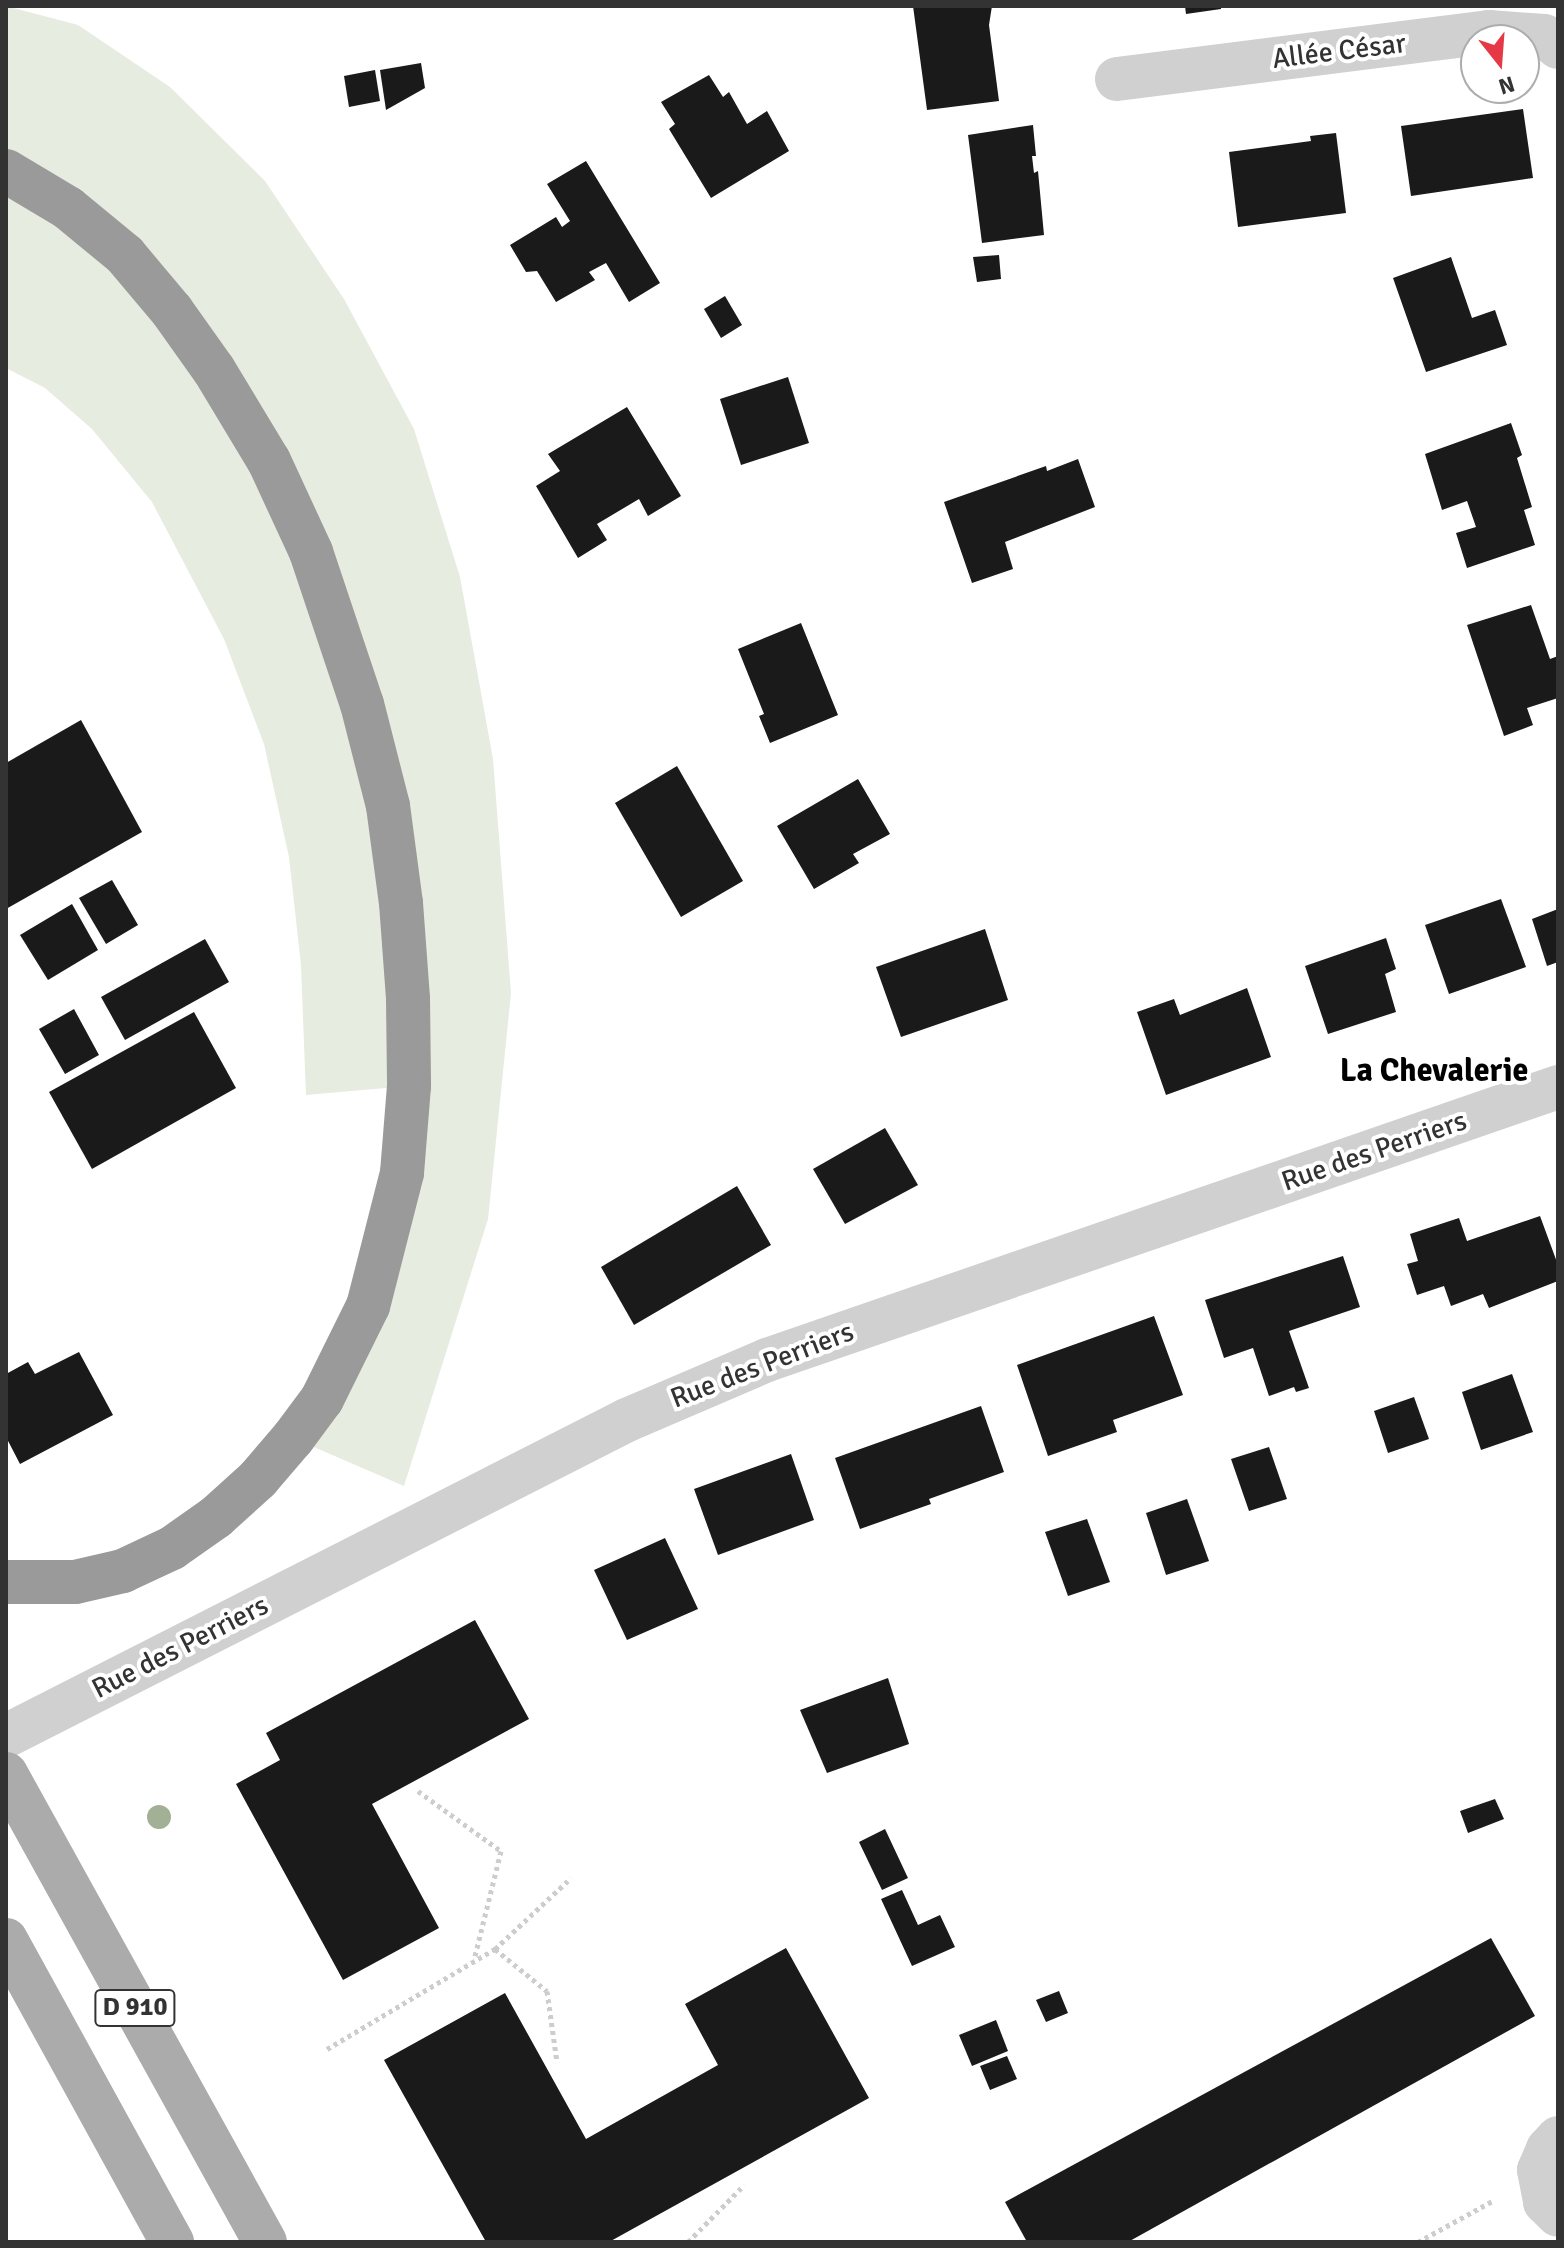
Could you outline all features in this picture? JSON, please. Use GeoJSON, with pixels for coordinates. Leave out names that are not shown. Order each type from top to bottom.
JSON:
{"type":"FeatureCollection","features":[{"type":"Feature","properties":{"kind":"highway"},"geometry":{"type":"LineString","coordinates":[[6,171],[68,208],[125,255],[172,311],[214,370],[269,461],[311,552],[345,646],[388,806],[408,999],[409,1086],[402,1173],[368,1306],[328,1388],[293,1438],[258,1479],[216,1517],[172,1548],[123,1571],[75,1582],[6,1582]]}},
{"type":"Feature","properties":{"kind":"main road","name":"D 910"},"geometry":{"type":"LineString","coordinates":[[6,1774],[265,2242]]}},
{"type":"Feature","properties":{"kind":"main road","name":"D 910"},"geometry":{"type":"LineString","coordinates":[[6,1940],[172,2242]]}},
{"type":"Feature","properties":{"kind":"street","name":"Allée César"},"geometry":{"type":"LineString","coordinates":[[1117,79],[1489,32],[1544,36],[1558,47]]}},
{"type":"Feature","properties":{"kind":"street","name":"Rue des Perriers"},"geometry":{"type":"LineString","coordinates":[[6,1736],[627,1420],[767,1360],[1558,1087]]}},
{"type":"Feature","properties":{"kind":"street"},"geometry":{"type":"LineString","coordinates":[[1549,2197],[1548,2149],[1558,2138]]}},
{"type":"Feature","properties":{"kind":"street"},"geometry":{"type":"LineString","coordinates":[[1547,2242],[1558,2235]]}},
{"type":"Feature","properties":{"kind":"path"},"geometry":{"type":"LineString","coordinates":[[418,1791],[501,1851],[474,1961]]}},
{"type":"Feature","properties":{"kind":"path"},"geometry":{"type":"LineString","coordinates":[[327,2049],[495,1949],[571,1878]]}},
{"type":"Feature","properties":{"kind":"path"},"geometry":{"type":"LineString","coordinates":[[495,1949],[547,1991],[557,2062]]}},
{"type":"Feature","properties":{"kind":"path"},"geometry":{"type":"LineString","coordinates":[[688,2242],[744,2185]]}},
{"type":"Feature","properties":{"kind":"path"},"geometry":{"type":"LineString","coordinates":[[1418,2242],[1549,2197]]}},
{"type":"Feature","properties":{"kind":"shaded area"},"geometry":{"type":"Polygon","coordinates":[[[6,6],[78,25],[170,87],[265,181],[344,299],[414,429],[460,577],[493,759],[511,993],[488,1219],[404,1486],[293,1438],[322,1398],[408,1086],[306,1095],[301,965],[289,857],[264,744],[224,639],[152,502],[92,429],[45,388],[6,368],[6,6]]]}},
{"type":"Feature","properties":{"kind":"building"},"geometry":{"type":"Polygon","coordinates":[[[913,6],[992,6],[989,25],[999,101],[927,110],[913,6]]]}},
{"type":"Feature","properties":{"kind":"building"},"geometry":{"type":"Polygon","coordinates":[[[1185,6],[1221,6],[1221,9],[1186,14],[1185,6]]]}},
{"type":"Feature","properties":{"kind":"building"},"geometry":{"type":"Polygon","coordinates":[[[421,63],[425,88],[386,110],[380,70],[421,63]]]}},
{"type":"Feature","properties":{"kind":"building"},"geometry":{"type":"Polygon","coordinates":[[[375,70],[380,101],[349,107],[344,76],[375,70]]]}},
{"type":"Feature","properties":{"kind":"building"},"geometry":{"type":"Polygon","coordinates":[[[709,75],[723,97],[729,92],[747,124],[767,111],[789,151],[711,198],[669,129],[675,124],[661,102],[709,75]]]}},
{"type":"Feature","properties":{"kind":"building"},"geometry":{"type":"Polygon","coordinates":[[[1523,109],[1533,178],[1411,196],[1401,126],[1523,109]]]}},
{"type":"Feature","properties":{"kind":"building"},"geometry":{"type":"Polygon","coordinates":[[[1033,125],[1036,156],[1032,156],[1034,173],[1038,171],[1044,235],[982,243],[968,135],[1033,125]]]}},
{"type":"Feature","properties":{"kind":"building"},"geometry":{"type":"Polygon","coordinates":[[[1336,133],[1346,213],[1238,227],[1229,152],[1311,141],[1310,136],[1336,133]]]}},
{"type":"Feature","properties":{"kind":"building"},"geometry":{"type":"Polygon","coordinates":[[[586,161],[660,283],[629,302],[606,263],[589,272],[595,280],[556,302],[537,271],[526,272],[510,245],[556,217],[562,227],[570,221],[547,184],[586,161]]]}},
{"type":"Feature","properties":{"kind":"building"},"geometry":{"type":"Polygon","coordinates":[[[999,255],[1001,279],[977,282],[973,257],[999,255]]]}},
{"type":"Feature","properties":{"kind":"building"},"geometry":{"type":"Polygon","coordinates":[[[1451,257],[1472,318],[1495,310],[1507,345],[1426,372],[1393,278],[1451,257]]]}},
{"type":"Feature","properties":{"kind":"building"},"geometry":{"type":"Polygon","coordinates":[[[725,296],[742,325],[721,338],[704,309],[725,296]]]}},
{"type":"Feature","properties":{"kind":"building"},"geometry":{"type":"Polygon","coordinates":[[[788,377],[809,443],[741,465],[720,399],[788,377]]]}},
{"type":"Feature","properties":{"kind":"building"},"geometry":{"type":"Polygon","coordinates":[[[627,407],[681,496],[648,516],[639,499],[597,524],[607,540],[578,558],[536,486],[560,471],[548,454],[627,407]]]}},
{"type":"Feature","properties":{"kind":"building"},"geometry":{"type":"Polygon","coordinates":[[[1511,423],[1522,455],[1517,458],[1532,507],[1524,510],[1535,545],[1467,568],[1456,533],[1476,527],[1467,501],[1442,510],[1425,454],[1511,423]]]}},
{"type":"Feature","properties":{"kind":"building"},"geometry":{"type":"Polygon","coordinates":[[[1078,459],[1095,507],[1005,542],[1013,569],[972,583],[944,502],[1046,466],[1047,471],[1078,459]]]}},
{"type":"Feature","properties":{"kind":"building"},"geometry":{"type":"Polygon","coordinates":[[[1531,605],[1550,659],[1558,656],[1558,698],[1527,708],[1533,725],[1504,736],[1467,625],[1531,605]]]}},
{"type":"Feature","properties":{"kind":"building"},"geometry":{"type":"Polygon","coordinates":[[[801,623],[838,715],[770,743],[759,716],[764,714],[738,649],[801,623]]]}},
{"type":"Feature","properties":{"kind":"building"},"geometry":{"type":"Polygon","coordinates":[[[81,720],[142,832],[6,909],[6,763],[81,720]]]}},
{"type":"Feature","properties":{"kind":"building"},"geometry":{"type":"Polygon","coordinates":[[[677,766],[743,881],[681,917],[615,803],[677,766]]]}},
{"type":"Feature","properties":{"kind":"building"},"geometry":{"type":"Polygon","coordinates":[[[858,779],[890,834],[853,854],[859,863],[814,889],[777,826],[858,779]]]}},
{"type":"Feature","properties":{"kind":"building"},"geometry":{"type":"Polygon","coordinates":[[[112,880],[138,925],[106,944],[79,898],[112,880]]]}},
{"type":"Feature","properties":{"kind":"building"},"geometry":{"type":"Polygon","coordinates":[[[1501,899],[1526,967],[1449,994],[1425,925],[1501,899]]]}},
{"type":"Feature","properties":{"kind":"building"},"geometry":{"type":"Polygon","coordinates":[[[72,904],[98,950],[48,980],[20,935],[72,904]]]}},
{"type":"Feature","properties":{"kind":"building"},"geometry":{"type":"Polygon","coordinates":[[[1558,909],[1558,962],[1547,966],[1532,919],[1558,909]]]}},
{"type":"Feature","properties":{"kind":"building"},"geometry":{"type":"Polygon","coordinates":[[[985,929],[1008,1000],[901,1037],[876,967],[985,929]]]}},
{"type":"Feature","properties":{"kind":"building"},"geometry":{"type":"Polygon","coordinates":[[[1386,938],[1396,969],[1385,974],[1396,1012],[1328,1034],[1305,966],[1386,938]]]}},
{"type":"Feature","properties":{"kind":"building"},"geometry":{"type":"Polygon","coordinates":[[[205,939],[229,982],[125,1040],[101,997],[205,939]]]}},
{"type":"Feature","properties":{"kind":"building"},"geometry":{"type":"Polygon","coordinates":[[[1247,988],[1271,1057],[1166,1095],[1137,1012],[1174,999],[1180,1015],[1247,988]]]}},
{"type":"Feature","properties":{"kind":"building"},"geometry":{"type":"Polygon","coordinates":[[[74,1009],[99,1055],[65,1074],[39,1029],[74,1009]]]}},
{"type":"Feature","properties":{"kind":"building"},"geometry":{"type":"Polygon","coordinates":[[[194,1012],[236,1088],[92,1169],[49,1092],[194,1012]]]}},
{"type":"Feature","properties":{"kind":"building"},"geometry":{"type":"Polygon","coordinates":[[[885,1128],[918,1185],[845,1224],[813,1169],[885,1128]]]}},
{"type":"Feature","properties":{"kind":"building"},"geometry":{"type":"Polygon","coordinates":[[[737,1186],[771,1245],[634,1325],[601,1267],[737,1186]]]}},
{"type":"Feature","properties":{"kind":"building"},"geometry":{"type":"Polygon","coordinates":[[[1540,1216],[1558,1265],[1558,1281],[1489,1308],[1483,1294],[1451,1306],[1444,1286],[1417,1295],[1407,1264],[1418,1261],[1410,1234],[1459,1218],[1467,1241],[1540,1216]]]}},
{"type":"Feature","properties":{"kind":"building"},"geometry":{"type":"Polygon","coordinates":[[[1343,1256],[1360,1307],[1289,1331],[1309,1388],[1296,1392],[1294,1387],[1269,1396],[1253,1348],[1224,1358],[1205,1300],[1343,1256]]]}},
{"type":"Feature","properties":{"kind":"building"},"geometry":{"type":"Polygon","coordinates":[[[1154,1316],[1183,1395],[1113,1420],[1117,1432],[1048,1456],[1017,1365],[1154,1316]]]}},
{"type":"Feature","properties":{"kind":"building"},"geometry":{"type":"Polygon","coordinates":[[[79,1352],[113,1415],[20,1464],[6,1437],[6,1374],[28,1362],[35,1374],[79,1352]]]}},
{"type":"Feature","properties":{"kind":"building"},"geometry":{"type":"Polygon","coordinates":[[[1512,1374],[1533,1432],[1481,1450],[1462,1392],[1512,1374]]]}},
{"type":"Feature","properties":{"kind":"building"},"geometry":{"type":"Polygon","coordinates":[[[1414,1397],[1429,1439],[1388,1453],[1374,1411],[1414,1397]]]}},
{"type":"Feature","properties":{"kind":"building"},"geometry":{"type":"Polygon","coordinates":[[[981,1406],[1004,1472],[929,1499],[931,1504],[860,1529],[835,1458],[981,1406]]]}},
{"type":"Feature","properties":{"kind":"building"},"geometry":{"type":"Polygon","coordinates":[[[1269,1447],[1287,1499],[1249,1511],[1231,1459],[1269,1447]]]}},
{"type":"Feature","properties":{"kind":"building"},"geometry":{"type":"Polygon","coordinates":[[[791,1454],[814,1520],[718,1555],[694,1489],[791,1454]]]}},
{"type":"Feature","properties":{"kind":"building"},"geometry":{"type":"Polygon","coordinates":[[[1187,1499],[1209,1561],[1166,1575],[1146,1513],[1187,1499]]]}},
{"type":"Feature","properties":{"kind":"building"},"geometry":{"type":"Polygon","coordinates":[[[1087,1519],[1110,1582],[1068,1596],[1045,1532],[1087,1519]]]}},
{"type":"Feature","properties":{"kind":"building"},"geometry":{"type":"Polygon","coordinates":[[[665,1538],[698,1609],[627,1640],[594,1570],[665,1538]]]}},
{"type":"Feature","properties":{"kind":"building"},"geometry":{"type":"Polygon","coordinates":[[[475,1620],[529,1719],[372,1804],[439,1928],[343,1980],[236,1784],[280,1760],[266,1733],[475,1620]]]}},
{"type":"Feature","properties":{"kind":"building"},"geometry":{"type":"Polygon","coordinates":[[[888,1678],[909,1744],[827,1773],[800,1710],[888,1678]]]}},
{"type":"Feature","properties":{"kind":"building"},"geometry":{"type":"Polygon","coordinates":[[[1495,1799],[1504,1819],[1468,1833],[1460,1811],[1495,1799]]]}},
{"type":"Feature","properties":{"kind":"building"},"geometry":{"type":"Polygon","coordinates":[[[885,1829],[908,1878],[882,1890],[859,1842],[885,1829]]]}},
{"type":"Feature","properties":{"kind":"building"},"geometry":{"type":"Polygon","coordinates":[[[902,1890],[918,1925],[940,1915],[955,1947],[912,1966],[881,1899],[902,1890]]]}},
{"type":"Feature","properties":{"kind":"building"},"geometry":{"type":"Polygon","coordinates":[[[1491,1938],[1535,2016],[1128,2242],[1027,2242],[1005,2202],[1491,1938]]]}},
{"type":"Feature","properties":{"kind":"building"},"geometry":{"type":"Polygon","coordinates":[[[786,1948],[869,2098],[609,2242],[486,2242],[384,2060],[505,1993],[586,2139],[718,2065],[685,2004],[786,1948]]]}},
{"type":"Feature","properties":{"kind":"building"},"geometry":{"type":"Polygon","coordinates":[[[1059,1991],[1068,2013],[1046,2022],[1036,2000],[1059,1991]]]}},
{"type":"Feature","properties":{"kind":"building"},"geometry":{"type":"Polygon","coordinates":[[[996,2020],[1008,2051],[972,2066],[959,2035],[996,2020]]]}},
{"type":"Feature","properties":{"kind":"building"},"geometry":{"type":"Polygon","coordinates":[[[1007,2056],[1017,2079],[990,2090],[980,2066],[1007,2056]]]}},
{"type":"Feature","properties":{"kind":"district","name":"La Chevalerie"},"geometry":{"type":"Point","coordinates":[1434,1071]}}]}
